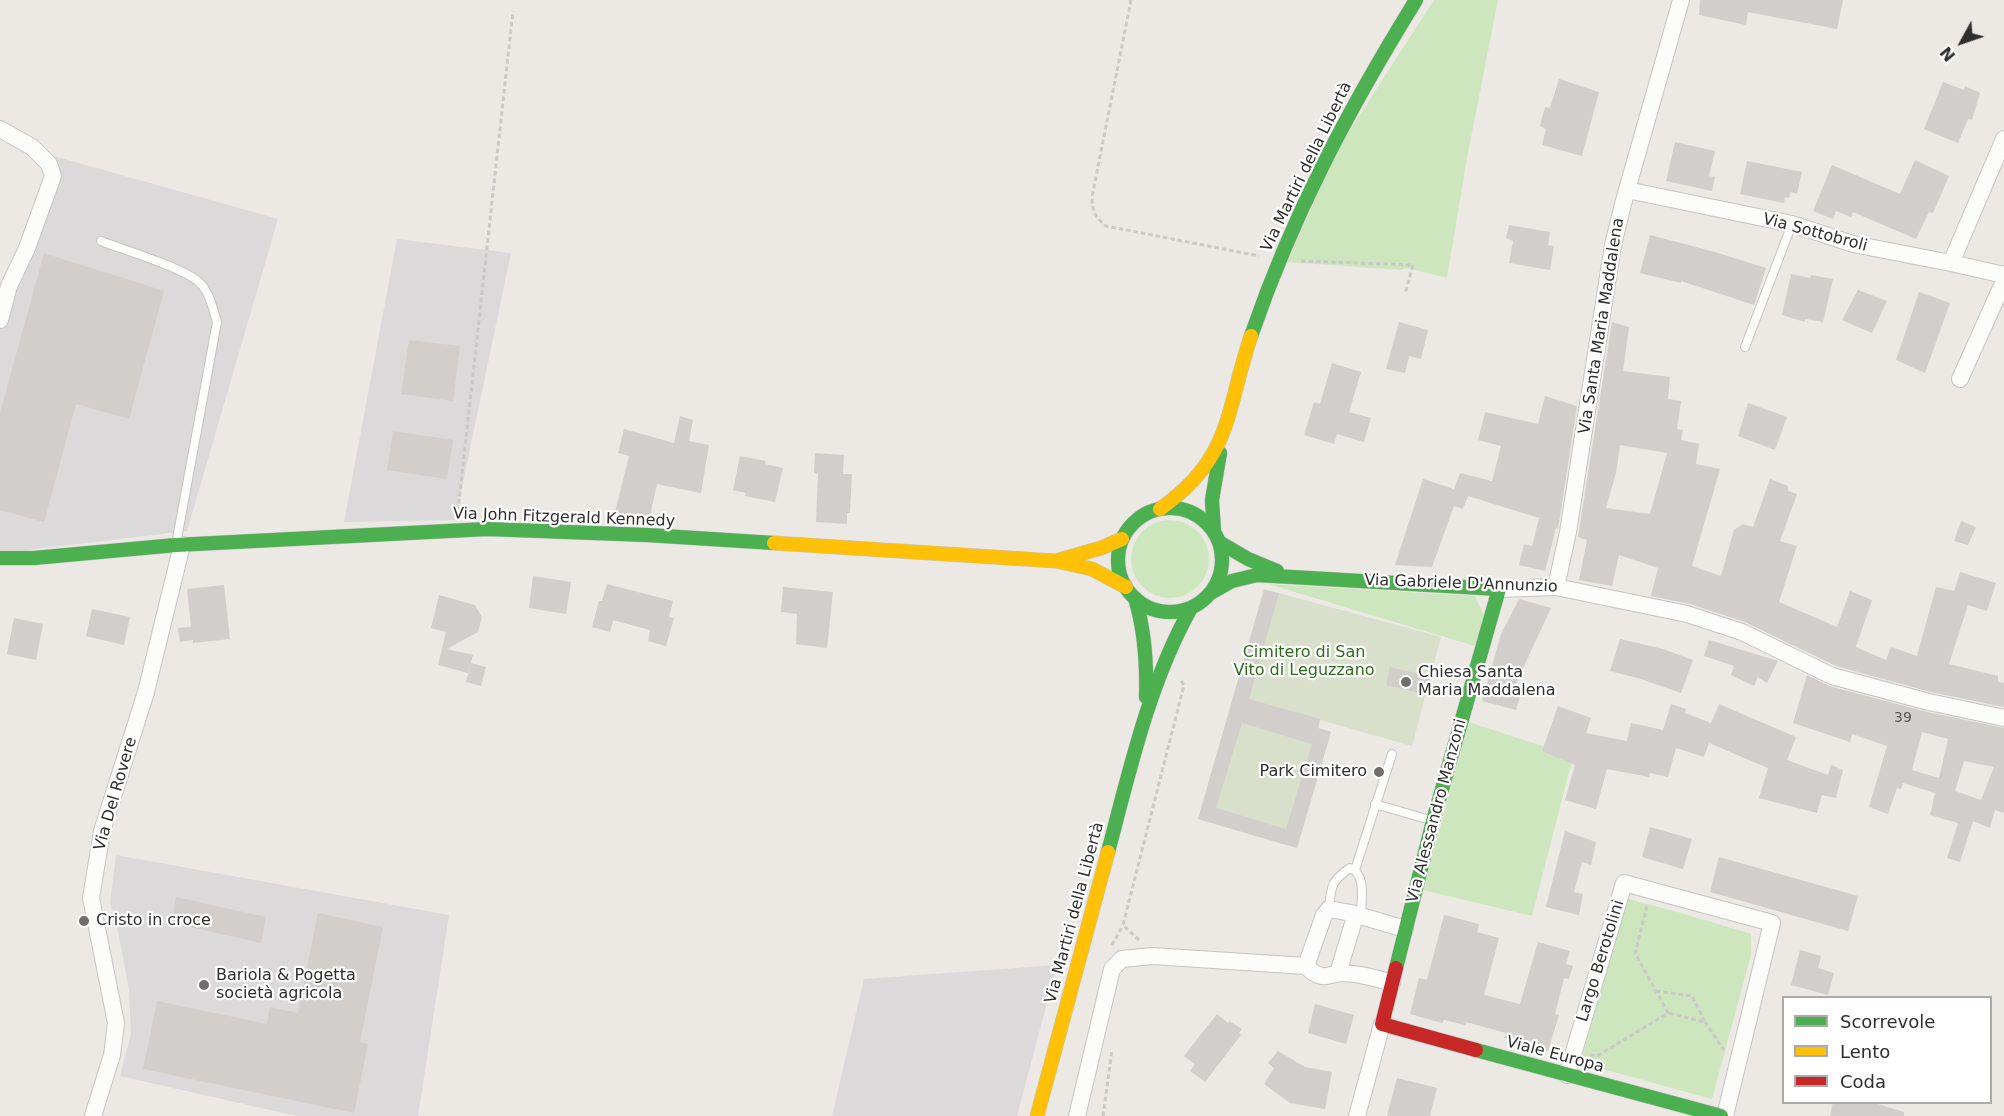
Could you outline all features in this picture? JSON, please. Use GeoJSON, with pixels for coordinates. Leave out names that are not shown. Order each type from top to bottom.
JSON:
{"type":"FeatureCollection","features":[{"type":"Feature","properties":{"kind":"main road","name":"Via Martiri della Libertà"},"geometry":{"type":"LineString","coordinates":[[1160,509],[1184,493],[1200,477],[1222,439],[1241,366],[1278,260],[1336,139],[1387,46],[1416,0]]}},
{"type":"Feature","properties":{"kind":"main road"},"geometry":{"type":"LineString","coordinates":[[1216,536],[1204,520],[1179,508],[1160,509],[1144,514],[1131,525],[1122,538],[1118,564],[1120,576],[1130,593],[1147,607],[1162,611],[1177,612],[1191,608],[1209,594],[1219,578],[1222,560],[1216,536],[1212,500],[1222,439]]}},
{"type":"Feature","properties":{"kind":"main road","name":"Via John Fitzgerald Kennedy"},"geometry":{"type":"LineString","coordinates":[[0,558],[75,556],[179,545],[487,529],[647,535],[1056,561],[1092,569],[1130,593]]}},
{"type":"Feature","properties":{"kind":"main road","name":"Via Gabriele D'Annunzio"},"geometry":{"type":"LineString","coordinates":[[1216,536],[1248,559],[1293,577]]}},
{"type":"Feature","properties":{"kind":"main road","name":"Via John Fitzgerald Kennedy"},"geometry":{"type":"LineString","coordinates":[[1056,561],[1101,548],[1122,538]]}},
{"type":"Feature","properties":{"kind":"main road","name":"Via Gabriele D'Annunzio"},"geometry":{"type":"LineString","coordinates":[[1209,594],[1224,583],[1257,575],[1498,589]]}},
{"type":"Feature","properties":{"kind":"main road","name":"Via Alessandro Manzoni"},"geometry":{"type":"LineString","coordinates":[[1382,1024],[1433,820],[1498,589]]}},
{"type":"Feature","properties":{"kind":"main road","name":"Via Martiri della Libertà"},"geometry":{"type":"LineString","coordinates":[[1130,593],[1142,621],[1148,666],[1144,718]]}},
{"type":"Feature","properties":{"kind":"main road","name":"Via Martiri della Libertà"},"geometry":{"type":"LineString","coordinates":[[1036,1116],[1144,718],[1178,631],[1191,608]]}},
{"type":"Feature","properties":{"kind":"main road","name":"Viale Europa"},"geometry":{"type":"LineString","coordinates":[[1382,1024],[1723,1116]]}},
{"type":"Feature","properties":{"kind":"street","name":"Via Santa Maria Maddalena"},"geometry":{"type":"LineString","coordinates":[[1556,587],[1570,520],[1607,280],[1627,190],[1681,0]]}},
{"type":"Feature","properties":{"kind":"street"},"geometry":{"type":"LineString","coordinates":[[0,129],[32,147],[49,164],[53,176],[27,248],[9,286],[0,320]]}},
{"type":"Feature","properties":{"kind":"street"},"geometry":{"type":"LineString","coordinates":[[1951,262],[2004,139]]}},
{"type":"Feature","properties":{"kind":"street","name":"Via Sottobroli"},"geometry":{"type":"LineString","coordinates":[[1627,190],[1792,224],[1853,244],[1951,262],[2004,275]]}},
{"type":"Feature","properties":{"kind":"street"},"geometry":{"type":"LineString","coordinates":[[1960,379],[2004,281]]}},
{"type":"Feature","properties":{"kind":"street","name":"Via Del Rovere"},"geometry":{"type":"LineString","coordinates":[[93,1116],[112,1055],[116,1023],[91,898],[102,831],[146,692],[179,545]]}},
{"type":"Feature","properties":{"kind":"street","name":"Via Gabriele D'Annunzio"},"geometry":{"type":"LineString","coordinates":[[1498,589],[1556,587],[1687,614],[1742,632],[1832,676],[1929,702],[2004,718]]}},
{"type":"Feature","properties":{"kind":"street","name":"Largo Berotolini"},"geometry":{"type":"LineString","coordinates":[[1567,1075],[1624,883],[1772,922],[1737,1065]]}},
{"type":"Feature","properties":{"kind":"street"},"geometry":{"type":"LineString","coordinates":[[1306,966],[1324,915],[1329,909],[1356,914],[1405,929]]}},
{"type":"Feature","properties":{"kind":"street"},"geometry":{"type":"LineString","coordinates":[[1338,973],[1356,914]]}},
{"type":"Feature","properties":{"kind":"street"},"geometry":{"type":"LineString","coordinates":[[1077,1116],[1112,969],[1122,959],[1152,956],[1306,966],[1313,973],[1322,976],[1338,973],[1392,982]]}},
{"type":"Feature","properties":{"kind":"street","name":"Via Alessandro Manzoni"},"geometry":{"type":"LineString","coordinates":[[1357,1116],[1382,1024]]}},
{"type":"Feature","properties":{"kind":"street"},"geometry":{"type":"LineString","coordinates":[[1723,1116],[1737,1065]]}},
{"type":"Feature","properties":{"kind":"lane"},"geometry":{"type":"LineString","coordinates":[[1745,347],[1792,224]]}},
{"type":"Feature","properties":{"kind":"lane"},"geometry":{"type":"LineString","coordinates":[[100,241],[182,271],[200,283],[210,299],[217,322],[179,545]]}},
{"type":"Feature","properties":{"kind":"lane"},"geometry":{"type":"LineString","coordinates":[[1355,870],[1392,754]]}},
{"type":"Feature","properties":{"kind":"lane"},"geometry":{"type":"LineString","coordinates":[[1375,804],[1433,820]]}},
{"type":"Feature","properties":{"kind":"lane"},"geometry":{"type":"LineString","coordinates":[[1329,909],[1330,887],[1338,876],[1350,868],[1359,874],[1361,885],[1356,914]]}},
{"type":"Feature","properties":{"kind":"path"},"geometry":{"type":"LineString","coordinates":[[1131,0],[1092,197],[1092,208],[1096,218],[1106,226],[1278,260],[1413,264],[1405,294]]}},
{"type":"Feature","properties":{"kind":"path"},"geometry":{"type":"LineString","coordinates":[[459,510],[513,11]]}},
{"type":"Feature","properties":{"kind":"path"},"geometry":{"type":"LineString","coordinates":[[1108,953],[1123,925],[1184,685],[1175,674],[1164,670]]}},
{"type":"Feature","properties":{"kind":"path"},"geometry":{"type":"LineString","coordinates":[[1651,890],[1635,953],[1668,1013]]}},
{"type":"Feature","properties":{"kind":"path"},"geometry":{"type":"LineString","coordinates":[[1123,925],[1135,938],[1143,943],[1155,945],[1152,956]]}},
{"type":"Feature","properties":{"kind":"path"},"geometry":{"type":"LineString","coordinates":[[1656,991],[1692,996],[1705,1022],[1737,1065]]}},
{"type":"Feature","properties":{"kind":"path"},"geometry":{"type":"LineString","coordinates":[[1574,1051],[1597,1056],[1668,1013],[1705,1022]]}},
{"type":"Feature","properties":{"kind":"path"},"geometry":{"type":"LineString","coordinates":[[1103,1116],[1112,1047]]}},
{"type":"Feature","properties":{"kind":"shaded area"},"geometry":{"type":"Polygon","coordinates":[[[54,156],[278,219],[187,531],[27,550],[0,550],[0,323],[54,156]]]}},
{"type":"Feature","properties":{"kind":"shaded area"},"geometry":{"type":"Polygon","coordinates":[[[397,239],[511,253],[455,520],[344,522],[397,239]]]}},
{"type":"Feature","properties":{"kind":"shaded area"},"geometry":{"type":"Polygon","coordinates":[[[116,855],[449,915],[418,1116],[297,1116],[120,1076],[131,1034],[129,990],[116,920],[110,903],[116,855]]]}},
{"type":"Feature","properties":{"kind":"shaded area"},"geometry":{"type":"Polygon","coordinates":[[[1057,965],[1017,1116],[832,1116],[864,979],[1057,965]]]}},
{"type":"Feature","properties":{"kind":"green space"},"geometry":{"type":"Polygon","coordinates":[[[1434,0],[1498,0],[1467,158],[1447,278],[1407,268],[1401,270],[1287,262],[1339,147],[1434,0]]]}},
{"type":"Feature","properties":{"kind":"green space"},"geometry":{"type":"Polygon","coordinates":[[[1170,520],[1185,523],[1202,537],[1209,559],[1206,574],[1192,591],[1170,598],[1155,595],[1138,581],[1131,559],[1134,544],[1148,527],[1170,520]]]}},
{"type":"Feature","properties":{"kind":"green space"},"geometry":{"type":"Polygon","coordinates":[[[1268,584],[1475,596],[1484,615],[1475,646],[1268,584]]]}},
{"type":"Feature","properties":{"kind":"green space","name":"Cimitero di San Vito di Leguzzano"},"geometry":{"type":"Polygon","coordinates":[[[1264,589],[1441,637],[1412,746],[1320,720],[1318,728],[1331,732],[1297,848],[1198,819],[1264,589]]]}},
{"type":"Feature","properties":{"kind":"green space"},"geometry":{"type":"Polygon","coordinates":[[[1469,722],[1573,756],[1532,916],[1423,890],[1469,722]]]}},
{"type":"Feature","properties":{"kind":"green space"},"geometry":{"type":"Polygon","coordinates":[[[1625,898],[1751,934],[1751,955],[1712,1099],[1581,1063],[1625,898]]]}},
{"type":"Feature","properties":{"kind":"building"},"geometry":{"type":"Polygon","coordinates":[[[1700,0],[1843,0],[1837,29],[1748,12],[1746,25],[1699,15],[1700,0]]]}},
{"type":"Feature","properties":{"kind":"building"},"geometry":{"type":"Polygon","coordinates":[[[1559,79],[1599,92],[1582,156],[1542,145],[1546,129],[1540,126],[1545,107],[1550,108],[1559,79]]]}},
{"type":"Feature","properties":{"kind":"building"},"geometry":{"type":"Polygon","coordinates":[[[1943,82],[1964,90],[1965,86],[1980,93],[1972,120],[1968,119],[1958,143],[1924,129],[1943,82]]]}},
{"type":"Feature","properties":{"kind":"building"},"geometry":{"type":"Polygon","coordinates":[[[1675,142],[1715,151],[1709,176],[1715,177],[1712,191],[1666,181],[1675,142]]]}},
{"type":"Feature","properties":{"kind":"building"},"geometry":{"type":"Polygon","coordinates":[[[1915,160],[1949,176],[1933,213],[1929,212],[1916,239],[1853,212],[1851,217],[1836,211],[1833,219],[1813,211],[1832,165],[1900,194],[1915,160]]]}},
{"type":"Feature","properties":{"kind":"building"},"geometry":{"type":"Polygon","coordinates":[[[1747,161],[1802,172],[1797,194],[1791,192],[1789,198],[1785,197],[1784,203],[1740,194],[1747,161]]]}},
{"type":"Feature","properties":{"kind":"building"},"geometry":{"type":"Polygon","coordinates":[[[1509,225],[1550,232],[1548,245],[1554,246],[1550,270],[1509,263],[1513,241],[1506,238],[1509,225]]]}},
{"type":"Feature","properties":{"kind":"building"},"geometry":{"type":"Polygon","coordinates":[[[1650,235],[1766,268],[1754,305],[1681,281],[1681,283],[1640,273],[1650,235]]]}},
{"type":"Feature","properties":{"kind":"building"},"geometry":{"type":"Polygon","coordinates":[[[44,253],[164,291],[129,419],[76,404],[44,522],[0,510],[0,413],[44,253]]]}},
{"type":"Feature","properties":{"kind":"building"},"geometry":{"type":"Polygon","coordinates":[[[1791,274],[1833,279],[1823,322],[1805,319],[1805,322],[1782,315],[1791,274]]]}},
{"type":"Feature","properties":{"kind":"building"},"geometry":{"type":"Polygon","coordinates":[[[1858,290],[1887,301],[1872,333],[1842,320],[1858,290]]]}},
{"type":"Feature","properties":{"kind":"building"},"geometry":{"type":"Polygon","coordinates":[[[1919,292],[1950,303],[1925,373],[1896,360],[1919,292]]]}},
{"type":"Feature","properties":{"kind":"building"},"geometry":{"type":"Polygon","coordinates":[[[1399,322],[1428,330],[1421,359],[1409,356],[1405,373],[1386,369],[1399,322]]]}},
{"type":"Feature","properties":{"kind":"building"},"geometry":{"type":"Polygon","coordinates":[[[1612,322],[1629,327],[1623,371],[1670,377],[1668,399],[1681,401],[1677,429],[1683,430],[1681,440],[1699,444],[1696,464],[1720,469],[1692,566],[1721,576],[1734,530],[1743,524],[1753,527],[1770,479],[1788,486],[1788,491],[1797,494],[1780,541],[1797,546],[1779,602],[1837,627],[1850,591],[1872,600],[1856,647],[1886,660],[1891,647],[1917,656],[1936,587],[1954,591],[1960,572],[1996,583],[1987,611],[1968,605],[1949,664],[1998,676],[1998,682],[2004,683],[2004,707],[1931,692],[1836,666],[1745,622],[1690,604],[1651,596],[1658,568],[1619,555],[1612,586],[1579,580],[1587,540],[1578,537],[1612,322]],[[1620,445],[1616,473],[1606,508],[1650,514],[1667,453],[1620,445]]]}},
{"type":"Feature","properties":{"kind":"building"},"geometry":{"type":"Polygon","coordinates":[[[409,340],[460,346],[453,401],[401,394],[409,340]]]}},
{"type":"Feature","properties":{"kind":"building"},"geometry":{"type":"Polygon","coordinates":[[[1332,363],[1361,372],[1349,412],[1371,418],[1364,442],[1337,434],[1334,444],[1304,435],[1314,402],[1320,404],[1332,363]]]}},
{"type":"Feature","properties":{"kind":"building"},"geometry":{"type":"Polygon","coordinates":[[[1545,396],[1577,406],[1558,529],[1556,528],[1545,571],[1519,565],[1524,544],[1532,546],[1539,518],[1468,496],[1463,509],[1454,506],[1432,567],[1395,565],[1423,479],[1454,489],[1460,473],[1492,481],[1501,446],[1478,440],[1485,412],[1538,424],[1545,396]]]}},
{"type":"Feature","properties":{"kind":"building"},"geometry":{"type":"Polygon","coordinates":[[[1748,403],[1787,417],[1775,450],[1738,436],[1748,403]]]}},
{"type":"Feature","properties":{"kind":"building"},"geometry":{"type":"Polygon","coordinates":[[[680,416],[693,420],[689,441],[709,445],[701,493],[657,484],[649,520],[615,512],[629,456],[618,453],[624,429],[674,443],[680,416]]]}},
{"type":"Feature","properties":{"kind":"building"},"geometry":{"type":"Polygon","coordinates":[[[393,431],[453,440],[447,479],[387,470],[393,431]]]}},
{"type":"Feature","properties":{"kind":"building"},"geometry":{"type":"Polygon","coordinates":[[[815,453],[844,455],[843,474],[852,474],[850,513],[847,513],[847,524],[816,522],[818,474],[814,473],[815,453]]]}},
{"type":"Feature","properties":{"kind":"building"},"geometry":{"type":"Polygon","coordinates":[[[740,456],[766,461],[765,464],[783,468],[775,502],[745,496],[746,493],[733,490],[740,456]]]}},
{"type":"Feature","properties":{"kind":"building"},"geometry":{"type":"Polygon","coordinates":[[[1961,521],[1976,527],[1968,545],[1954,541],[1961,521]]]}},
{"type":"Feature","properties":{"kind":"building"},"geometry":{"type":"Polygon","coordinates":[[[533,576],[571,582],[566,614],[529,608],[533,576]]]}},
{"type":"Feature","properties":{"kind":"building"},"geometry":{"type":"Polygon","coordinates":[[[607,584],[673,601],[669,617],[674,618],[666,646],[648,641],[650,630],[613,620],[610,632],[592,627],[599,601],[602,601],[607,584]]]}},
{"type":"Feature","properties":{"kind":"building"},"geometry":{"type":"Polygon","coordinates":[[[224,585],[230,639],[180,642],[178,628],[191,627],[187,589],[224,585]]]}},
{"type":"Feature","properties":{"kind":"building"},"geometry":{"type":"Polygon","coordinates":[[[783,587],[833,592],[827,648],[796,644],[797,614],[781,612],[783,587]]]}},
{"type":"Feature","properties":{"kind":"building"},"geometry":{"type":"Polygon","coordinates":[[[1264,590],[1279,593],[1249,699],[1320,719],[1318,728],[1331,732],[1297,848],[1198,819],[1264,590]],[[1242,723],[1216,808],[1286,829],[1312,744],[1242,723]]]}},
{"type":"Feature","properties":{"kind":"building"},"geometry":{"type":"Polygon","coordinates":[[[439,595],[475,605],[482,617],[478,632],[447,649],[473,655],[468,673],[438,665],[446,632],[431,628],[439,595]]]}},
{"type":"Feature","properties":{"kind":"building"},"geometry":{"type":"Polygon","coordinates":[[[1519,599],[1551,608],[1511,694],[1520,697],[1516,710],[1482,701],[1501,634],[1519,599]]]}},
{"type":"Feature","properties":{"kind":"building"},"geometry":{"type":"Polygon","coordinates":[[[92,609],[130,617],[124,645],[86,636],[92,609]]]}},
{"type":"Feature","properties":{"kind":"building"},"geometry":{"type":"Polygon","coordinates":[[[14,618],[43,624],[36,660],[7,654],[14,618]]]}},
{"type":"Feature","properties":{"kind":"building"},"geometry":{"type":"Polygon","coordinates":[[[1620,639],[1663,649],[1693,660],[1681,693],[1610,671],[1620,639]]]}},
{"type":"Feature","properties":{"kind":"building"},"geometry":{"type":"Polygon","coordinates":[[[1709,640],[1778,661],[1767,683],[1758,677],[1754,686],[1731,675],[1734,666],[1704,656],[1709,640]]]}},
{"type":"Feature","properties":{"kind":"building"},"geometry":{"type":"Polygon","coordinates":[[[471,663],[486,667],[481,686],[466,682],[471,663]]]}},
{"type":"Feature","properties":{"kind":"building","name":"Chiesa Santa Maria Maddalena"},"geometry":{"type":"Polygon","coordinates":[[[1390,667],[1432,677],[1427,695],[1386,685],[1390,667]]]}},
{"type":"Feature","properties":{"kind":"building"},"geometry":{"type":"Polygon","coordinates":[[[1807,675],[1829,686],[1927,712],[2004,728],[2004,813],[1995,810],[1990,828],[1973,821],[1960,862],[1947,858],[1958,823],[1930,815],[1935,793],[1903,783],[1901,789],[1897,788],[1888,814],[1869,807],[1887,746],[1852,734],[1850,742],[1793,723],[1807,675]],[[1922,732],[1912,770],[1939,778],[1948,739],[1922,732]],[[1964,761],[1955,791],[1981,800],[1994,767],[1964,761]]]}},
{"type":"Feature","properties":{"kind":"building"},"geometry":{"type":"Polygon","coordinates":[[[1671,704],[1686,709],[1685,713],[1711,723],[1719,704],[1796,737],[1787,760],[1828,775],[1831,765],[1843,770],[1836,798],[1822,795],[1817,813],[1759,798],[1768,768],[1709,743],[1704,757],[1676,748],[1668,777],[1650,773],[1649,777],[1607,769],[1596,809],[1565,800],[1575,765],[1542,751],[1558,706],[1591,718],[1586,733],[1627,741],[1631,723],[1663,730],[1671,704]]]}},
{"type":"Feature","properties":{"kind":"building"},"geometry":{"type":"Polygon","coordinates":[[[1650,827],[1692,839],[1683,869],[1642,857],[1650,827]]]}},
{"type":"Feature","properties":{"kind":"building"},"geometry":{"type":"Polygon","coordinates":[[[1565,831],[1596,842],[1591,865],[1582,862],[1574,892],[1583,894],[1579,915],[1546,907],[1565,831]]]}},
{"type":"Feature","properties":{"kind":"building"},"geometry":{"type":"Polygon","coordinates":[[[1719,857],[1858,896],[1848,931],[1710,892],[1719,857]]]}},
{"type":"Feature","properties":{"kind":"building"},"geometry":{"type":"Polygon","coordinates":[[[176,897],[266,917],[261,943],[172,923],[176,897]]]}},
{"type":"Feature","properties":{"kind":"building"},"geometry":{"type":"Polygon","coordinates":[[[318,913],[383,927],[360,1042],[368,1044],[354,1113],[143,1069],[157,1001],[267,1024],[270,1007],[298,1013],[318,913]]]}},
{"type":"Feature","properties":{"kind":"building"},"geometry":{"type":"Polygon","coordinates":[[[1444,915],[1479,924],[1477,932],[1499,938],[1484,995],[1520,1004],[1538,942],[1570,951],[1566,964],[1573,966],[1569,979],[1564,978],[1555,1014],[1559,1015],[1548,1051],[1504,1038],[1506,1033],[1466,1022],[1465,1025],[1444,1020],[1442,1023],[1410,1014],[1419,978],[1427,980],[1444,915]]]}},
{"type":"Feature","properties":{"kind":"building"},"geometry":{"type":"Polygon","coordinates":[[[1800,950],[1821,956],[1818,968],[1834,973],[1828,995],[1791,985],[1800,950]]]}},
{"type":"Feature","properties":{"kind":"building"},"geometry":{"type":"Polygon","coordinates":[[[1315,1004],[1354,1015],[1346,1044],[1308,1033],[1315,1004]]]}},
{"type":"Feature","properties":{"kind":"building"},"geometry":{"type":"Polygon","coordinates":[[[1217,1014],[1228,1023],[1229,1021],[1242,1029],[1239,1033],[1241,1035],[1205,1082],[1190,1071],[1195,1064],[1184,1056],[1217,1014]]]}},
{"type":"Feature","properties":{"kind":"building"},"geometry":{"type":"Polygon","coordinates":[[[1278,1051],[1305,1067],[1332,1072],[1325,1109],[1290,1103],[1264,1084],[1274,1068],[1268,1063],[1278,1051]]]}},
{"type":"Feature","properties":{"kind":"building"},"geometry":{"type":"Polygon","coordinates":[[[1397,1078],[1437,1088],[1430,1116],[1387,1116],[1397,1078]]]}},
{"type":"Feature","properties":{"kind":"building"},"geometry":{"type":"Polygon","coordinates":[[[1833,1104],[1878,1104],[1904,1112],[1904,1116],[1830,1116],[1833,1104]]]}},
{"type":"Feature","properties":{"kind":"traffic: fast"},"geometry":{"type":"LineString","coordinates":[[1251,336],[1285,248],[1324,164],[1367,82],[1416,0]]}},
{"type":"Feature","properties":{"kind":"traffic: fast"},"geometry":{"type":"LineString","coordinates":[[1214,531],[1212,500],[1220,453]]}},
{"type":"Feature","properties":{"kind":"traffic: fast"},"geometry":{"type":"LineString","coordinates":[[1170,508],[1190,512],[1207,523],[1218,540],[1222,560],[1218,580],[1207,597],[1190,608],[1170,612],[1150,608],[1133,597],[1122,580],[1118,560],[1122,540],[1133,523],[1150,512],[1170,508]]}},
{"type":"Feature","properties":{"kind":"traffic: fast"},"geometry":{"type":"LineString","coordinates":[[0,558],[34,558],[176,545],[487,529],[647,535],[774,543]]}},
{"type":"Feature","properties":{"kind":"traffic: fast"},"geometry":{"type":"LineString","coordinates":[[1219,542],[1248,559],[1277,571]]}},
{"type":"Feature","properties":{"kind":"traffic: fast"},"geometry":{"type":"LineString","coordinates":[[1209,594],[1232,581],[1257,575],[1499,589],[1433,821],[1396,968]]}},
{"type":"Feature","properties":{"kind":"traffic: fast"},"geometry":{"type":"LineString","coordinates":[[1135,598],[1145,647],[1146,697]]}},
{"type":"Feature","properties":{"kind":"traffic: fast"},"geometry":{"type":"LineString","coordinates":[[1108,852],[1152,696],[1163,666],[1191,608]]}},
{"type":"Feature","properties":{"kind":"traffic: fast"},"geometry":{"type":"LineString","coordinates":[[1476,1050],[1721,1116]]}},
{"type":"Feature","properties":{"kind":"traffic: slow"},"geometry":{"type":"LineString","coordinates":[[1160,509],[1184,490],[1214,452],[1230,411],[1251,336]]}},
{"type":"Feature","properties":{"kind":"traffic: slow"},"geometry":{"type":"LineString","coordinates":[[1059,560],[1101,548],[1122,539]]}},
{"type":"Feature","properties":{"kind":"traffic: slow"},"geometry":{"type":"LineString","coordinates":[[774,543],[1056,561],[1092,569],[1126,587]]}},
{"type":"Feature","properties":{"kind":"traffic: slow"},"geometry":{"type":"LineString","coordinates":[[1037,1116],[1108,852]]}},
{"type":"Feature","properties":{"kind":"traffic: jam"},"geometry":{"type":"LineString","coordinates":[[1396,968],[1382,1024],[1476,1050]]}},
{"type":"Feature","properties":{"kind":"place","name":"Chiesa Santa Maria Maddalena"},"geometry":{"type":"Point","coordinates":[1406,682]}},
{"type":"Feature","properties":{"kind":"place","name":"Park Cimitero"},"geometry":{"type":"Point","coordinates":[1379,772]}},
{"type":"Feature","properties":{"kind":"place","name":"Cristo in croce"},"geometry":{"type":"Point","coordinates":[84,921]}},
{"type":"Feature","properties":{"kind":"place","name":"Bariola & Pogetta società agricola"},"geometry":{"type":"Point","coordinates":[204,985]}}]}
